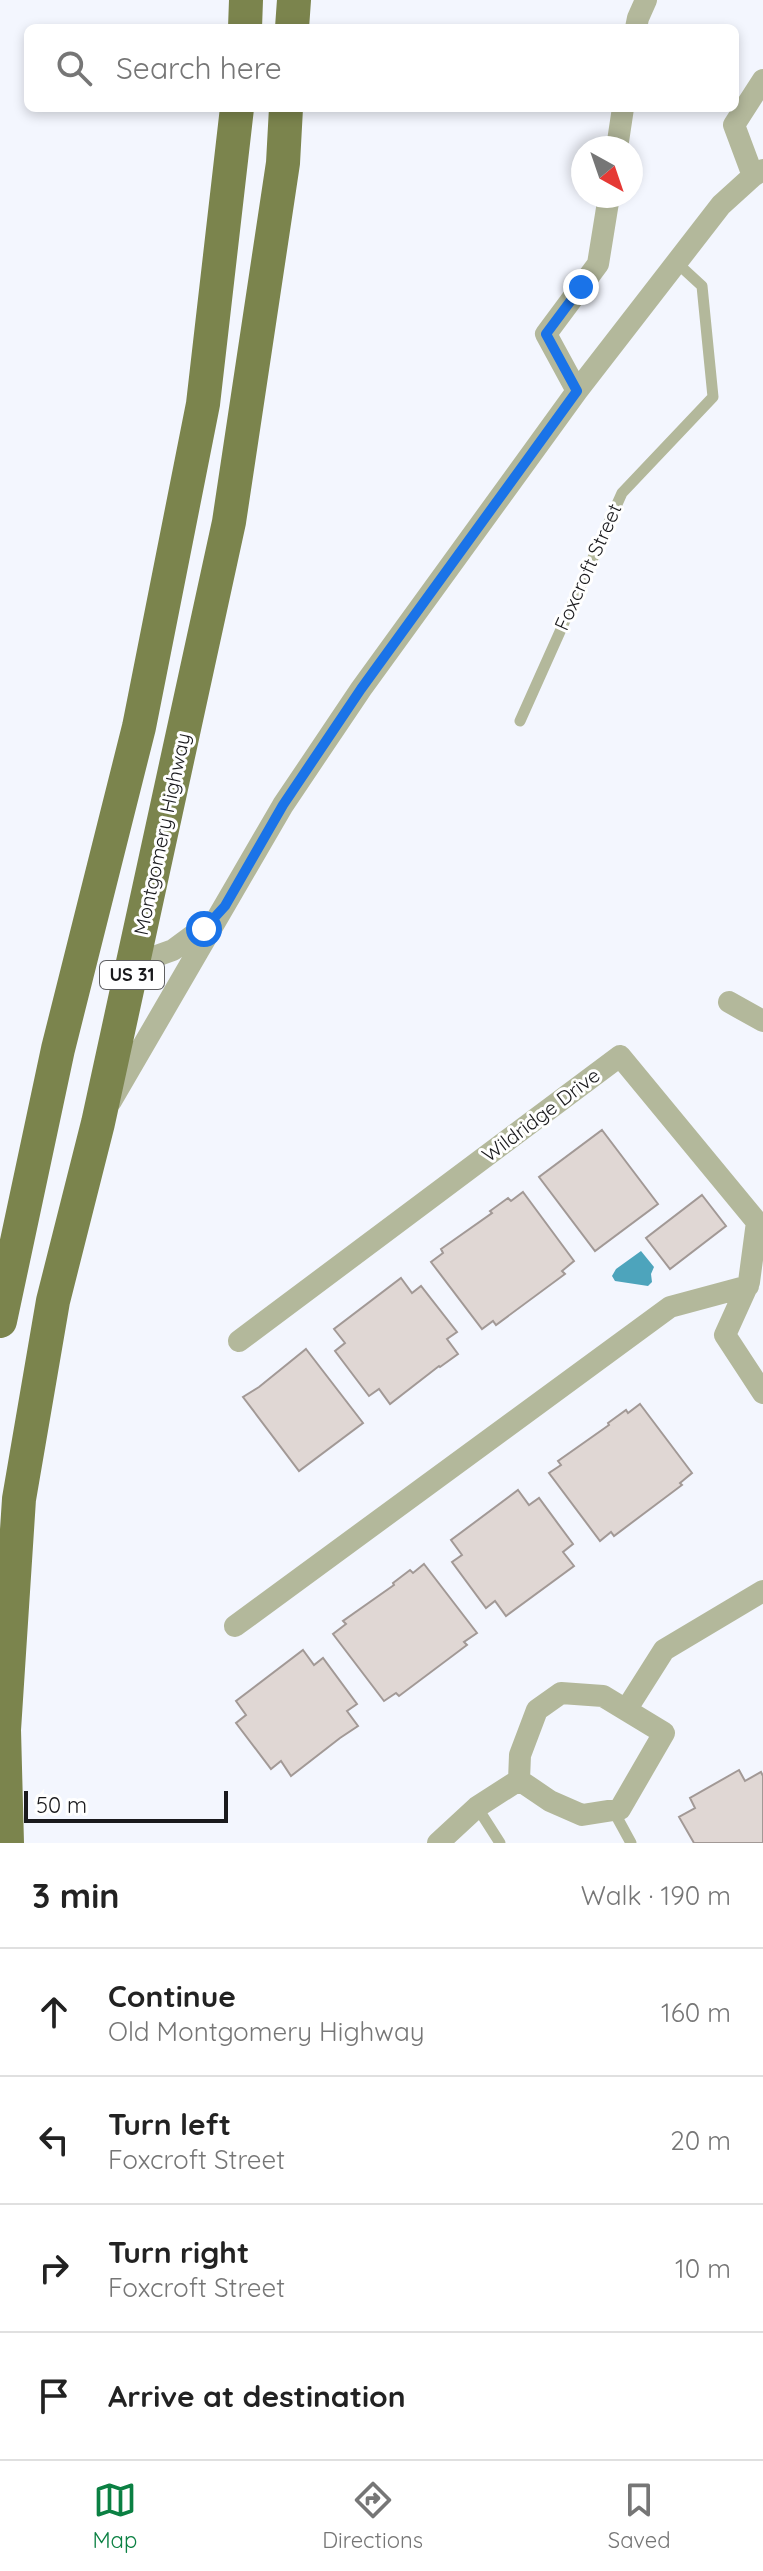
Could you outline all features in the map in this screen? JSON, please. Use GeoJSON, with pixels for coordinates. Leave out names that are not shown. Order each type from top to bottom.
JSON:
{"type":"FeatureCollection","features":[{"type":"Feature","properties":{"kind":"main road"},"geometry":{"type":"LineString","coordinates":[[245,24],[246,0]]}},
{"type":"Feature","properties":{"kind":"main road"},"geometry":{"type":"LineString","coordinates":[[292,24],[294,0]]}},
{"type":"Feature","properties":{"kind":"main road","name":"US 31"},"geometry":{"type":"LineString","coordinates":[[0,1321],[58,1049],[139,727],[197,435],[237,112]]}},
{"type":"Feature","properties":{"kind":"main road","name":"Montgomery Highway"},"geometry":{"type":"LineString","coordinates":[[7,1843],[4,1730],[19,1499],[53,1301],[134,964],[229,522],[283,163],[286,112]]}},
{"type":"Feature","properties":{"kind":"street"},"geometry":{"type":"LineString","coordinates":[[637,24],[646,0]]}},
{"type":"Feature","properties":{"kind":"street"},"geometry":{"type":"LineString","coordinates":[[98,1123],[283,805],[361,689],[577,391],[721,205],[758,173],[734,125],[763,80]]}},
{"type":"Feature","properties":{"kind":"street"},"geometry":{"type":"LineString","coordinates":[[619,136],[622,112]]}},
{"type":"Feature","properties":{"kind":"street"},"geometry":{"type":"LineString","coordinates":[[577,391],[546,334],[598,264],[607,208]]}},
{"type":"Feature","properties":{"kind":"street"},"geometry":{"type":"LineString","coordinates":[[134,964],[173,950],[204,929],[225,906]]}},
{"type":"Feature","properties":{"kind":"street"},"geometry":{"type":"LineString","coordinates":[[729,1002],[763,1021]]}},
{"type":"Feature","properties":{"kind":"street","name":"Wildridge Drive"},"geometry":{"type":"LineString","coordinates":[[239,1341],[620,1056],[757,1222],[748,1286],[725,1335],[763,1393]]}},
{"type":"Feature","properties":{"kind":"street"},"geometry":{"type":"LineString","coordinates":[[235,1626],[670,1307],[748,1286]]}},
{"type":"Feature","properties":{"kind":"street"},"geometry":{"type":"LineString","coordinates":[[626,1710],[664,1650],[763,1591]]}},
{"type":"Feature","properties":{"kind":"street"},"geometry":{"type":"LineString","coordinates":[[561,1693],[603,1696],[664,1733],[620,1809],[582,1815],[550,1801],[519,1780],[520,1755],[537,1710],[561,1693]]}},
{"type":"Feature","properties":{"kind":"street"},"geometry":{"type":"LineString","coordinates":[[438,1843],[477,1807],[519,1780]]}},
{"type":"Feature","properties":{"kind":"lane","name":"Foxcroft Street"},"geometry":{"type":"LineString","coordinates":[[520,721],[622,493],[713,397],[702,286],[677,263]]}},
{"type":"Feature","properties":{"kind":"lane"},"geometry":{"type":"LineString","coordinates":[[477,1807],[500,1843]]}},
{"type":"Feature","properties":{"kind":"lane"},"geometry":{"type":"LineString","coordinates":[[612,1810],[631,1843]]}},
{"type":"Feature","properties":{"kind":"water"},"geometry":{"type":"Polygon","coordinates":[[[641,1251],[654,1267],[652,1282],[648,1286],[615,1281],[612,1276],[616,1269],[641,1251]]]}},
{"type":"Feature","properties":{"kind":"building"},"geometry":{"type":"Polygon","coordinates":[[[602,1130],[658,1204],[595,1251],[539,1177],[602,1130]]]}},
{"type":"Feature","properties":{"kind":"building"},"geometry":{"type":"Polygon","coordinates":[[[523,1192],[574,1261],[562,1271],[565,1274],[496,1325],[493,1321],[482,1329],[431,1262],[443,1253],[441,1249],[492,1213],[490,1211],[523,1192]]]}},
{"type":"Feature","properties":{"kind":"building"},"geometry":{"type":"Polygon","coordinates":[[[702,1195],[726,1226],[670,1269],[646,1238],[702,1195]]]}},
{"type":"Feature","properties":{"kind":"building"},"geometry":{"type":"Polygon","coordinates":[[[401,1278],[412,1293],[421,1286],[457,1332],[447,1339],[458,1354],[390,1404],[379,1389],[369,1396],[335,1351],[345,1343],[334,1329],[401,1278]]]}},
{"type":"Feature","properties":{"kind":"building"},"geometry":{"type":"Polygon","coordinates":[[[306,1349],[363,1423],[299,1471],[243,1397],[306,1349]]]}},
{"type":"Feature","properties":{"kind":"building"},"geometry":{"type":"Polygon","coordinates":[[[640,1404],[692,1473],[680,1483],[682,1485],[614,1536],[611,1532],[600,1541],[549,1473],[561,1465],[558,1461],[608,1423],[640,1404]]]}},
{"type":"Feature","properties":{"kind":"building"},"geometry":{"type":"Polygon","coordinates":[[[518,1490],[529,1505],[539,1498],[573,1544],[563,1552],[574,1566],[506,1616],[495,1601],[486,1608],[452,1562],[462,1555],[451,1540],[518,1490]]]}},
{"type":"Feature","properties":{"kind":"building"},"geometry":{"type":"Polygon","coordinates":[[[424,1564],[477,1633],[464,1642],[467,1645],[399,1696],[396,1693],[384,1701],[333,1634],[346,1624],[343,1621],[410,1570],[413,1573],[424,1564]]]}},
{"type":"Feature","properties":{"kind":"building"},"geometry":{"type":"Polygon","coordinates":[[[303,1650],[314,1665],[323,1658],[357,1704],[347,1711],[358,1726],[291,1776],[281,1761],[271,1769],[236,1723],[246,1715],[236,1701],[303,1650]]]}},
{"type":"Feature","properties":{"kind":"building"},"geometry":{"type":"Polygon","coordinates":[[[739,1770],[745,1781],[761,1772],[763,1776],[763,1843],[694,1843],[679,1817],[695,1808],[690,1798],[739,1770]]]}},
{"type":"Feature","properties":{"kind":"route"},"geometry":{"type":"LineString","coordinates":[[204,929],[225,906],[283,805],[361,689],[577,391],[546,334],[581,287]]}}]}
